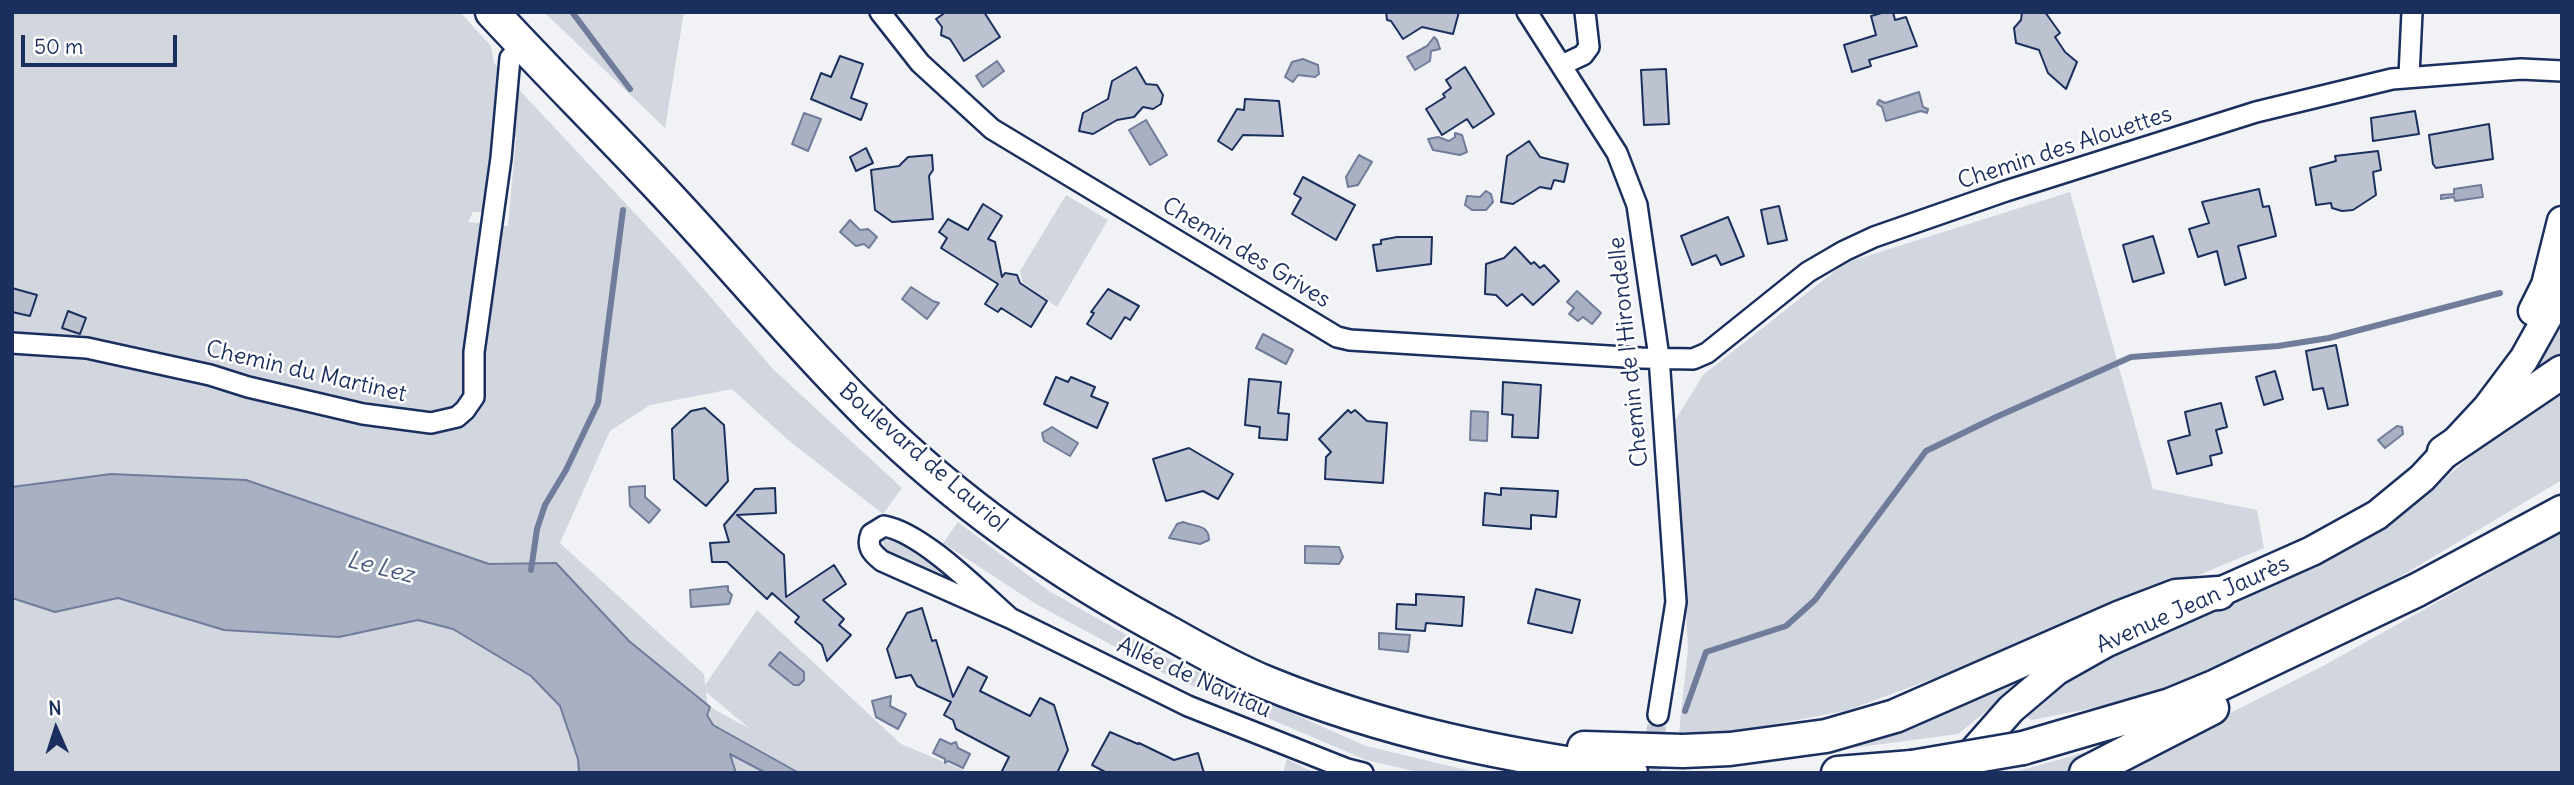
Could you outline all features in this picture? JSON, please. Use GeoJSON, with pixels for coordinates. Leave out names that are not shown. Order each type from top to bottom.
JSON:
{"type":"FeatureCollection","features":[{"type":"Feature","properties":{"kind":"main road","name":"Boulevard de Lauriol"},"geometry":{"type":"LineString","coordinates":[[492,12],[649,176],[862,408],[948,486],[1002,529],[1087,586],[1146,621],[1264,682],[1358,717],[1477,748],[1631,773]]}},
{"type":"Feature","properties":{"kind":"main road","name":"Avenue Jean Jaurès"},"geometry":{"type":"LineString","coordinates":[[2444,452],[2512,352],[2546,285],[2562,221]]}},
{"type":"Feature","properties":{"kind":"main road","name":"Avenue Jean Jaurès"},"geometry":{"type":"LineString","coordinates":[[1955,773],[2011,709],[2057,670],[2105,643],[2312,551],[2376,515],[2422,478],[2488,407],[2524,359],[2562,291]]}},
{"type":"Feature","properties":{"kind":"main road"},"geometry":{"type":"LineString","coordinates":[[2444,452],[2562,372]]}},
{"type":"Feature","properties":{"kind":"main road"},"geometry":{"type":"LineString","coordinates":[[2086,773],[2207,710],[2362,638],[2484,536],[2562,492]]}},
{"type":"Feature","properties":{"kind":"main road"},"geometry":{"type":"LineString","coordinates":[[1838,773],[1912,766],[2023,748],[2170,705],[2216,686],[2417,590],[2562,512]]}},
{"type":"Feature","properties":{"kind":"main road"},"geometry":{"type":"LineString","coordinates":[[1264,682],[1516,739],[1570,747],[1683,751],[1730,749],[1826,736],[1895,716],[2121,617],[2176,596],[2219,593]]}},
{"type":"Feature","properties":{"kind":"main road"},"geometry":{"type":"LineString","coordinates":[[1477,748],[1502,770],[1517,773]]}},
{"type":"Feature","properties":{"kind":"street","name":"Chemin des Grives"},"geometry":{"type":"LineString","coordinates":[[880,12],[920,63],[992,129],[1337,337],[1570,354],[1659,357]]}},
{"type":"Feature","properties":{"kind":"street","name":"Chemin de l'Hirondelle"},"geometry":{"type":"LineString","coordinates":[[1527,12],[1618,153],[1637,205],[1659,357],[1676,602],[1658,715]]}},
{"type":"Feature","properties":{"kind":"street"},"geometry":{"type":"LineString","coordinates":[[1562,65],[1583,55],[1589,47],[1585,12]]}},
{"type":"Feature","properties":{"kind":"street"},"geometry":{"type":"LineString","coordinates":[[2409,76],[2412,12]]}},
{"type":"Feature","properties":{"kind":"street","name":"Chemin du Martinet"},"geometry":{"type":"LineString","coordinates":[[12,343],[87,348],[210,375],[248,387],[363,414],[431,423],[457,417],[474,397],[474,352],[501,158],[510,58],[523,45]]}},
{"type":"Feature","properties":{"kind":"street","name":"Chemin des Alouettes"},"geometry":{"type":"LineString","coordinates":[[2521,69],[2562,60]]}},
{"type":"Feature","properties":{"kind":"street","name":"Chemin des Alouettes"},"geometry":{"type":"LineString","coordinates":[[1659,357],[1693,359],[1707,354],[1808,272],[1874,237],[2006,191],[2256,112],[2409,76],[2521,69],[2562,71]]}},
{"type":"Feature","properties":{"kind":"street","name":"Allée de Navitau"},"geometry":{"type":"LineString","coordinates":[[1010,618],[965,578],[903,531],[884,526],[871,534],[868,542],[871,552],[882,561],[1010,618],[1188,705],[1363,773]]}},
{"type":"Feature","properties":{"kind":"shaded area"},"geometry":{"type":"Polygon","coordinates":[[[12,12],[460,12],[491,46],[494,63],[673,254],[774,370],[902,488],[883,514],[788,440],[732,389],[650,405],[610,431],[560,543],[704,674],[705,685],[757,610],[901,744],[970,773],[736,773],[733,761],[580,614],[12,501],[12,12]],[[493,132],[484,212],[473,212],[468,222],[508,226],[516,137],[493,132]],[[706,692],[708,712],[710,707],[750,729],[706,692]]]}},
{"type":"Feature","properties":{"kind":"shaded area"},"geometry":{"type":"Polygon","coordinates":[[[544,12],[684,12],[665,128],[544,12]]]}},
{"type":"Feature","properties":{"kind":"shaded area"},"geometry":{"type":"Polygon","coordinates":[[[2070,192],[2153,489],[2257,510],[2264,548],[2061,632],[1845,711],[1743,730],[1679,733],[1688,649],[1676,419],[1703,375],[1845,263],[2070,192]]]}},
{"type":"Feature","properties":{"kind":"shaded area"},"geometry":{"type":"Polygon","coordinates":[[[1066,195],[1108,220],[1057,307],[1022,282],[1020,271],[1066,195]]]}},
{"type":"Feature","properties":{"kind":"shaded area"},"geometry":{"type":"Polygon","coordinates":[[[2558,314],[2562,322],[2562,361],[2511,393],[2558,314]]]}},
{"type":"Feature","properties":{"kind":"shaded area"},"geometry":{"type":"Polygon","coordinates":[[[2562,387],[2562,480],[2356,603],[2211,671],[2164,691],[2109,705],[2031,720],[2027,717],[2055,689],[2084,670],[2309,569],[2360,543],[2406,511],[2508,426],[2562,387]]]}},
{"type":"Feature","properties":{"kind":"shaded area"},"geometry":{"type":"Polygon","coordinates":[[[958,522],[1049,591],[1171,660],[1366,746],[1479,773],[1421,773],[1366,760],[1167,675],[1036,604],[943,543],[958,522]]]}},
{"type":"Feature","properties":{"kind":"shaded area"},"geometry":{"type":"Polygon","coordinates":[[[2562,532],[2562,773],[2112,773],[2325,665],[2562,532]]]}},
{"type":"Feature","properties":{"kind":"shaded area"},"geometry":{"type":"Polygon","coordinates":[[[893,536],[953,574],[957,585],[884,552],[883,540],[893,536]]]}},
{"type":"Feature","properties":{"kind":"shaded area"},"geometry":{"type":"Polygon","coordinates":[[[12,598],[55,612],[117,598],[224,630],[339,637],[418,620],[453,629],[531,676],[560,706],[578,759],[579,773],[12,773],[12,598]]]}},
{"type":"Feature","properties":{"kind":"shaded area"},"geometry":{"type":"Polygon","coordinates":[[[2053,657],[1958,734],[1860,747],[1813,750],[2053,657]]]}},
{"type":"Feature","properties":{"kind":"shaded area"},"geometry":{"type":"Polygon","coordinates":[[[2097,749],[2065,773],[2011,773],[2097,749]]]}},
{"type":"Feature","properties":{"kind":"shaded area"},"geometry":{"type":"Polygon","coordinates":[[[1287,759],[1315,773],[1283,773],[1287,759]]]}},
{"type":"Feature","properties":{"kind":"water"},"geometry":{"type":"Polygon","coordinates":[[[1434,37],[1440,49],[1431,51],[1430,61],[1415,70],[1407,57],[1427,46],[1434,37]]]}},
{"type":"Feature","properties":{"kind":"water"},"geometry":{"type":"Polygon","coordinates":[[[1303,59],[1318,65],[1319,74],[1315,77],[1298,75],[1293,82],[1285,77],[1292,62],[1303,59]]]}},
{"type":"Feature","properties":{"kind":"water"},"geometry":{"type":"Polygon","coordinates":[[[997,61],[1004,71],[983,87],[976,76],[997,61]]]}},
{"type":"Feature","properties":{"kind":"water"},"geometry":{"type":"Polygon","coordinates":[[[1919,92],[1923,107],[1928,109],[1927,113],[1921,111],[1886,121],[1882,107],[1877,104],[1879,100],[1885,103],[1919,92]]]}},
{"type":"Feature","properties":{"kind":"water"},"geometry":{"type":"Polygon","coordinates":[[[804,113],[821,119],[808,151],[792,144],[804,113]]]}},
{"type":"Feature","properties":{"kind":"water"},"geometry":{"type":"Polygon","coordinates":[[[1146,120],[1167,155],[1150,165],[1129,130],[1146,120]]]}},
{"type":"Feature","properties":{"kind":"water"},"geometry":{"type":"Polygon","coordinates":[[[1455,133],[1462,135],[1467,152],[1460,155],[1433,150],[1428,139],[1438,137],[1449,141],[1455,137],[1455,133]]]}},
{"type":"Feature","properties":{"kind":"water"},"geometry":{"type":"Polygon","coordinates":[[[1359,155],[1372,162],[1358,185],[1348,187],[1346,177],[1359,155]]]}},
{"type":"Feature","properties":{"kind":"water"},"geometry":{"type":"Polygon","coordinates":[[[2481,185],[2483,197],[2455,201],[2454,197],[2441,199],[2441,195],[2454,194],[2454,189],[2481,185]]]}},
{"type":"Feature","properties":{"kind":"water"},"geometry":{"type":"Polygon","coordinates":[[[1486,191],[1491,194],[1493,202],[1486,210],[1472,210],[1465,205],[1467,196],[1480,197],[1486,191]]]}},
{"type":"Feature","properties":{"kind":"water"},"geometry":{"type":"Polygon","coordinates":[[[850,220],[860,230],[868,229],[877,237],[869,248],[864,244],[856,246],[840,232],[850,220]]]}},
{"type":"Feature","properties":{"kind":"water"},"geometry":{"type":"Polygon","coordinates":[[[911,287],[939,303],[927,319],[902,299],[911,287]]]}},
{"type":"Feature","properties":{"kind":"water"},"geometry":{"type":"Polygon","coordinates":[[[1577,291],[1601,313],[1592,324],[1583,317],[1578,321],[1569,314],[1574,308],[1567,302],[1577,291]]]}},
{"type":"Feature","properties":{"kind":"water"},"geometry":{"type":"Polygon","coordinates":[[[1263,334],[1293,350],[1286,364],[1256,348],[1263,334]]]}},
{"type":"Feature","properties":{"kind":"water"},"geometry":{"type":"Polygon","coordinates":[[[1471,411],[1488,412],[1487,441],[1470,440],[1471,411]]]}},
{"type":"Feature","properties":{"kind":"water"},"geometry":{"type":"Polygon","coordinates":[[[2397,426],[2402,427],[2403,434],[2385,448],[2378,440],[2397,426]]]}},
{"type":"Feature","properties":{"kind":"water"},"geometry":{"type":"Polygon","coordinates":[[[1052,427],[1078,443],[1070,456],[1044,441],[1042,433],[1052,427]]]}},
{"type":"Feature","properties":{"kind":"water","name":"Le Lez"},"geometry":{"type":"Polygon","coordinates":[[[111,474],[246,480],[489,564],[556,563],[629,641],[710,707],[707,715],[713,725],[799,773],[766,773],[730,754],[736,773],[579,773],[578,759],[560,706],[531,676],[453,629],[418,620],[339,637],[224,630],[118,598],[55,612],[12,598],[12,487],[111,474]]]}},
{"type":"Feature","properties":{"kind":"water"},"geometry":{"type":"Polygon","coordinates":[[[645,486],[645,497],[660,510],[649,523],[630,506],[629,487],[645,486]]]}},
{"type":"Feature","properties":{"kind":"water"},"geometry":{"type":"Polygon","coordinates":[[[1183,522],[1207,531],[1209,540],[1200,544],[1169,538],[1177,524],[1183,522]]]}},
{"type":"Feature","properties":{"kind":"water"},"geometry":{"type":"Polygon","coordinates":[[[1305,546],[1339,547],[1343,557],[1339,564],[1305,563],[1305,546]]]}},
{"type":"Feature","properties":{"kind":"water"},"geometry":{"type":"Polygon","coordinates":[[[728,586],[732,595],[729,604],[691,607],[690,590],[728,586]]]}},
{"type":"Feature","properties":{"kind":"water"},"geometry":{"type":"Polygon","coordinates":[[[1379,633],[1410,635],[1408,652],[1379,649],[1379,633]]]}},
{"type":"Feature","properties":{"kind":"water"},"geometry":{"type":"Polygon","coordinates":[[[780,652],[804,672],[804,680],[799,685],[794,685],[769,665],[780,652]]]}},
{"type":"Feature","properties":{"kind":"water"},"geometry":{"type":"Polygon","coordinates":[[[891,696],[890,706],[906,714],[898,729],[876,717],[872,701],[891,696]]]}},
{"type":"Feature","properties":{"kind":"water"},"geometry":{"type":"Polygon","coordinates":[[[940,739],[951,744],[956,742],[958,748],[970,754],[963,768],[948,761],[945,763],[945,759],[933,753],[940,739]]]}},
{"type":"Feature","properties":{"kind":"building"},"geometry":{"type":"Polygon","coordinates":[[[946,12],[984,12],[1000,37],[964,61],[950,39],[941,35],[942,27],[936,19],[946,12]]]}},
{"type":"Feature","properties":{"kind":"building"},"geometry":{"type":"Polygon","coordinates":[[[1386,12],[1459,12],[1453,34],[1422,27],[1403,39],[1391,21],[1387,20],[1386,12]]]}},
{"type":"Feature","properties":{"kind":"building"},"geometry":{"type":"Polygon","coordinates":[[[1893,12],[1895,20],[1906,17],[1917,46],[1869,60],[1871,66],[1852,72],[1844,45],[1876,35],[1871,16],[1893,12]]]}},
{"type":"Feature","properties":{"kind":"building"},"geometry":{"type":"Polygon","coordinates":[[[2022,12],[2045,12],[2060,33],[2055,37],[2065,52],[2077,62],[2066,89],[2048,73],[2039,50],[2016,43],[2014,28],[2021,20],[2022,12]]]}},
{"type":"Feature","properties":{"kind":"building"},"geometry":{"type":"Polygon","coordinates":[[[840,56],[863,64],[851,98],[867,104],[861,120],[811,99],[821,73],[831,77],[840,56]]]}},
{"type":"Feature","properties":{"kind":"building"},"geometry":{"type":"Polygon","coordinates":[[[1136,67],[1146,84],[1157,85],[1163,95],[1161,104],[1153,109],[1143,107],[1134,117],[1117,120],[1093,134],[1079,131],[1083,113],[1108,99],[1112,81],[1136,67]]]}},
{"type":"Feature","properties":{"kind":"building"},"geometry":{"type":"Polygon","coordinates":[[[1465,67],[1494,114],[1473,128],[1467,119],[1442,135],[1426,109],[1445,97],[1443,94],[1451,88],[1446,80],[1465,67]]]}},
{"type":"Feature","properties":{"kind":"building"},"geometry":{"type":"Polygon","coordinates":[[[1666,69],[1669,124],[1644,125],[1641,70],[1666,69]]]}},
{"type":"Feature","properties":{"kind":"building"},"geometry":{"type":"Polygon","coordinates":[[[1245,99],[1279,101],[1283,136],[1243,135],[1232,150],[1218,141],[1237,109],[1244,110],[1245,99]]]}},
{"type":"Feature","properties":{"kind":"building"},"geometry":{"type":"Polygon","coordinates":[[[2415,111],[2419,134],[2373,141],[2371,118],[2415,111]]]}},
{"type":"Feature","properties":{"kind":"building"},"geometry":{"type":"Polygon","coordinates":[[[2489,124],[2493,159],[2436,168],[2433,164],[2429,135],[2489,124]]]}},
{"type":"Feature","properties":{"kind":"building"},"geometry":{"type":"Polygon","coordinates":[[[1529,141],[1540,157],[1568,164],[1564,182],[1554,180],[1551,189],[1540,187],[1513,204],[1501,202],[1507,156],[1529,141]]]}},
{"type":"Feature","properties":{"kind":"building"},"geometry":{"type":"Polygon","coordinates":[[[866,148],[873,163],[856,171],[850,157],[866,148]]]}},
{"type":"Feature","properties":{"kind":"building"},"geometry":{"type":"Polygon","coordinates":[[[2378,151],[2381,170],[2373,172],[2376,195],[2353,210],[2332,208],[2331,203],[2316,205],[2310,168],[2336,161],[2335,156],[2378,151]]]}},
{"type":"Feature","properties":{"kind":"building"},"geometry":{"type":"Polygon","coordinates":[[[932,155],[933,170],[929,176],[933,219],[892,222],[875,210],[871,170],[899,166],[908,157],[932,155]]]}},
{"type":"Feature","properties":{"kind":"building"},"geometry":{"type":"Polygon","coordinates":[[[1303,177],[1355,205],[1336,240],[1292,214],[1301,198],[1294,194],[1303,177]]]}},
{"type":"Feature","properties":{"kind":"building"},"geometry":{"type":"Polygon","coordinates":[[[2259,189],[2263,207],[2269,206],[2276,236],[2238,246],[2246,278],[2225,285],[2217,251],[2198,257],[2189,229],[2209,223],[2202,202],[2259,189]]]}},
{"type":"Feature","properties":{"kind":"building"},"geometry":{"type":"Polygon","coordinates":[[[983,204],[1002,216],[988,239],[995,242],[1002,277],[1005,273],[1017,275],[1020,283],[1047,301],[1031,327],[1001,308],[998,312],[985,304],[998,284],[941,248],[947,238],[939,232],[948,219],[968,230],[983,204]]]}},
{"type":"Feature","properties":{"kind":"building"},"geometry":{"type":"Polygon","coordinates":[[[1779,206],[1787,240],[1768,244],[1761,210],[1779,206]]]}},
{"type":"Feature","properties":{"kind":"building"},"geometry":{"type":"Polygon","coordinates":[[[1728,217],[1744,256],[1721,265],[1716,255],[1692,265],[1681,236],[1728,217]]]}},
{"type":"Feature","properties":{"kind":"building"},"geometry":{"type":"Polygon","coordinates":[[[2153,236],[2164,273],[2133,282],[2123,245],[2153,236]]]}},
{"type":"Feature","properties":{"kind":"building"},"geometry":{"type":"Polygon","coordinates":[[[1432,237],[1431,264],[1377,271],[1373,245],[1381,244],[1381,240],[1432,237]]]}},
{"type":"Feature","properties":{"kind":"building"},"geometry":{"type":"Polygon","coordinates":[[[1515,247],[1531,264],[1534,262],[1540,268],[1544,265],[1559,281],[1533,305],[1522,294],[1507,306],[1496,295],[1485,294],[1486,264],[1504,258],[1515,247]]]}},
{"type":"Feature","properties":{"kind":"building"},"geometry":{"type":"Polygon","coordinates":[[[12,288],[37,295],[30,316],[12,312],[12,288]]]}},
{"type":"Feature","properties":{"kind":"building"},"geometry":{"type":"Polygon","coordinates":[[[1108,289],[1139,306],[1130,320],[1125,317],[1111,339],[1087,324],[1094,313],[1091,312],[1108,289]]]}},
{"type":"Feature","properties":{"kind":"building"},"geometry":{"type":"Polygon","coordinates":[[[68,311],[86,318],[80,334],[62,328],[68,311]]]}},
{"type":"Feature","properties":{"kind":"building"},"geometry":{"type":"Polygon","coordinates":[[[2336,345],[2348,405],[2328,409],[2323,388],[2313,390],[2306,351],[2336,345]]]}},
{"type":"Feature","properties":{"kind":"building"},"geometry":{"type":"Polygon","coordinates":[[[2275,371],[2283,399],[2264,405],[2256,377],[2275,371]]]}},
{"type":"Feature","properties":{"kind":"building"},"geometry":{"type":"Polygon","coordinates":[[[1056,377],[1068,382],[1071,377],[1095,387],[1091,396],[1108,403],[1097,428],[1044,404],[1056,377]]]}},
{"type":"Feature","properties":{"kind":"building"},"geometry":{"type":"Polygon","coordinates":[[[1249,379],[1281,382],[1278,413],[1289,414],[1287,440],[1259,438],[1260,427],[1245,425],[1249,379]]]}},
{"type":"Feature","properties":{"kind":"building"},"geometry":{"type":"Polygon","coordinates":[[[1503,382],[1541,385],[1538,438],[1512,437],[1513,415],[1502,414],[1503,382]]]}},
{"type":"Feature","properties":{"kind":"building"},"geometry":{"type":"Polygon","coordinates":[[[2221,403],[2227,427],[2216,430],[2222,453],[2210,456],[2212,465],[2177,474],[2168,441],[2190,435],[2185,412],[2221,403]]]}},
{"type":"Feature","properties":{"kind":"building"},"geometry":{"type":"Polygon","coordinates":[[[705,408],[724,425],[728,481],[706,506],[674,479],[672,429],[691,411],[705,408]]]}},
{"type":"Feature","properties":{"kind":"building"},"geometry":{"type":"Polygon","coordinates":[[[1348,410],[1351,413],[1355,410],[1367,421],[1387,423],[1383,483],[1325,479],[1326,457],[1331,452],[1319,439],[1348,410]]]}},
{"type":"Feature","properties":{"kind":"building"},"geometry":{"type":"Polygon","coordinates":[[[1189,448],[1233,474],[1218,499],[1203,491],[1166,501],[1153,459],[1189,448]]]}},
{"type":"Feature","properties":{"kind":"building"},"geometry":{"type":"Polygon","coordinates":[[[775,488],[776,513],[737,515],[784,555],[786,597],[834,565],[846,584],[823,600],[844,619],[839,625],[851,635],[827,661],[822,645],[795,622],[799,617],[772,593],[767,599],[727,562],[712,562],[710,543],[729,542],[724,525],[755,489],[775,488]]]}},
{"type":"Feature","properties":{"kind":"building"},"geometry":{"type":"Polygon","coordinates":[[[1501,488],[1558,491],[1556,517],[1531,515],[1531,529],[1483,525],[1485,493],[1501,495],[1501,488]]]}},
{"type":"Feature","properties":{"kind":"building"},"geometry":{"type":"Polygon","coordinates":[[[1536,589],[1580,600],[1572,633],[1528,623],[1536,589]]]}},
{"type":"Feature","properties":{"kind":"building"},"geometry":{"type":"Polygon","coordinates":[[[1416,594],[1464,597],[1462,626],[1426,623],[1425,631],[1396,629],[1397,604],[1416,605],[1416,594]]]}},
{"type":"Feature","properties":{"kind":"building"},"geometry":{"type":"Polygon","coordinates":[[[922,608],[932,641],[936,640],[953,697],[968,667],[987,677],[980,691],[1030,716],[1040,698],[1054,705],[1068,750],[1057,773],[1001,773],[1009,757],[956,729],[953,720],[944,715],[951,702],[917,686],[911,675],[896,678],[887,649],[907,613],[922,608]]]}},
{"type":"Feature","properties":{"kind":"building"},"geometry":{"type":"Polygon","coordinates":[[[1110,732],[1174,760],[1198,753],[1204,773],[1107,773],[1092,765],[1110,732]]]}},
{"type":"Feature","properties":{"kind":"waterway"},"geometry":{"type":"LineString","coordinates":[[572,12],[630,89]]}},
{"type":"Feature","properties":{"kind":"waterway"},"geometry":{"type":"LineString","coordinates":[[531,570],[537,529],[545,505],[566,470],[598,403],[623,210]]}},
{"type":"Feature","properties":{"kind":"waterway"},"geometry":{"type":"LineString","coordinates":[[1685,711],[1706,652],[1786,626],[1815,600],[1926,451],[2131,357],[2278,346],[2329,338],[2500,293]]}},
{"type":"Feature","properties":{"kind":"tunnel"},"geometry":{"type":"LineString","coordinates":[[1651,773],[1658,715]]}}]}
